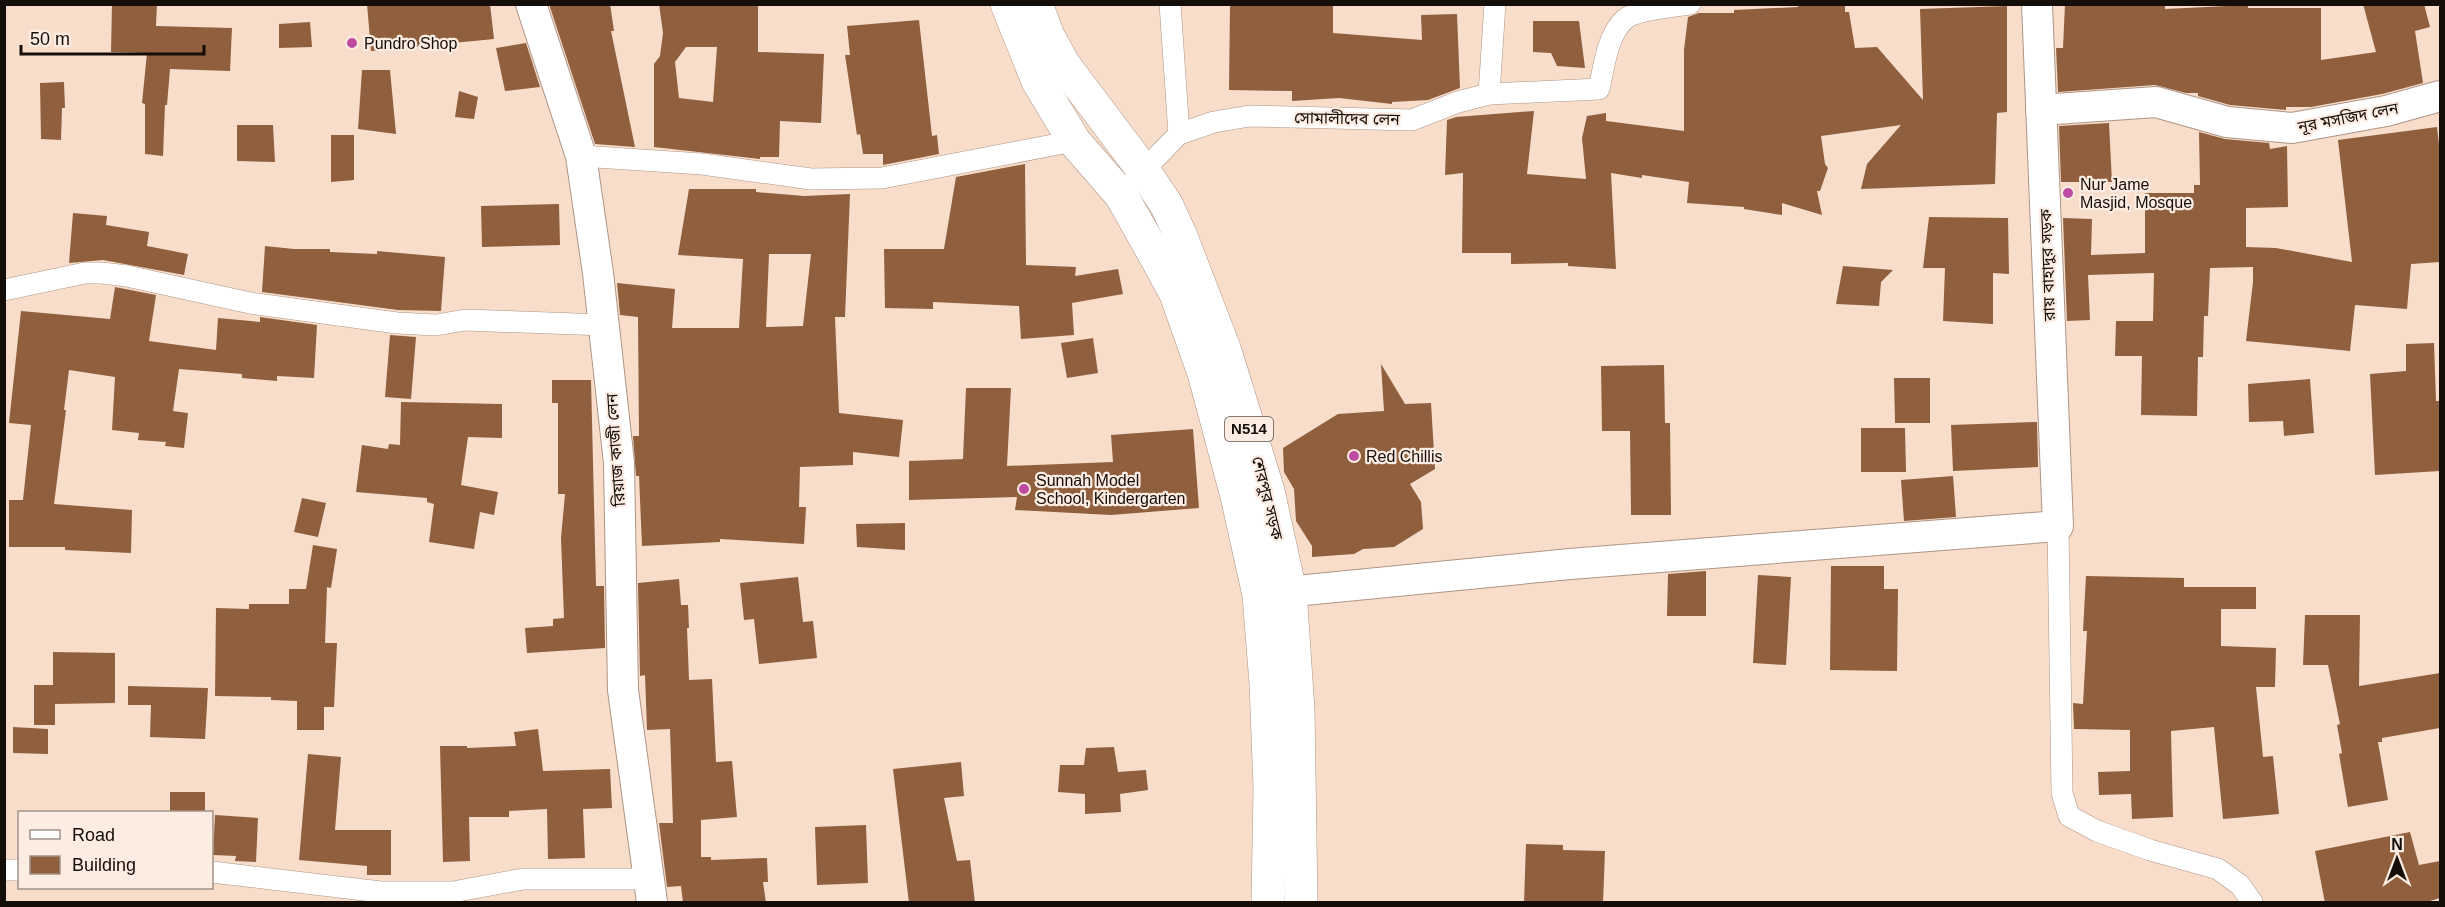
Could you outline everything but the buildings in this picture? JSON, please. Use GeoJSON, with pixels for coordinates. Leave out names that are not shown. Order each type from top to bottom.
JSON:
{"type":"FeatureCollection","features":[{"type":"Feature","properties":{"kind":"highway","name":"শেরপুর সড়ক"},"geometry":{"type":"LineString","coordinates":[[1007,4],[1038,81],[1074,141],[1120,195],[1176,294],[1204,373],[1237,496],[1274,593],[1298,710],[1301,903]]}},
{"type":"Feature","properties":{"kind":"highway","name":"শেরপুর সড়ক"},"geometry":{"type":"LineString","coordinates":[[1036,4],[1048,36],[1064,65],[1166,204],[1180,234],[1225,351],[1269,491],[1274,593],[1268,903]]}},
{"type":"Feature","properties":{"kind":"street","name":"রিয়াজ কাজী লেন"},"geometry":{"type":"LineString","coordinates":[[531,4],[581,156],[604,325],[619,463],[623,690],[651,891]]}},
{"type":"Feature","properties":{"kind":"street"},"geometry":{"type":"LineString","coordinates":[[1170,4],[1179,134]]}},
{"type":"Feature","properties":{"kind":"street"},"geometry":{"type":"LineString","coordinates":[[1489,94],[1495,4]]}},
{"type":"Feature","properties":{"kind":"street","name":"সোমালীদেব লেন"},"geometry":{"type":"LineString","coordinates":[[1120,195],[1179,134],[1214,122],[1250,116],[1412,120],[1458,102],[1489,94],[1599,89],[1612,37],[1626,18],[1690,4]]}},
{"type":"Feature","properties":{"kind":"street","name":"রায় বাহাদুর সড়ক"},"geometry":{"type":"LineString","coordinates":[[2037,4],[2058,526]]}},
{"type":"Feature","properties":{"kind":"street","name":"নূর মসজিদ লেন"},"geometry":{"type":"LineString","coordinates":[[2040,110],[2156,102],[2227,122],[2292,128],[2386,111],[2440,96]]}},
{"type":"Feature","properties":{"kind":"street"},"geometry":{"type":"LineString","coordinates":[[581,156],[702,164],[811,179],[882,178],[1074,141]]}},
{"type":"Feature","properties":{"kind":"street"},"geometry":{"type":"LineString","coordinates":[[4,290],[85,273],[102,273],[127,276],[250,303],[397,323],[436,325],[465,320],[604,325]]}},
{"type":"Feature","properties":{"kind":"street"},"geometry":{"type":"LineString","coordinates":[[1274,593],[1570,564],[2058,526],[2062,794],[2069,816],[2097,831],[2150,850],[2218,869],[2240,885],[2252,903]]}},
{"type":"Feature","properties":{"kind":"street"},"geometry":{"type":"LineString","coordinates":[[213,872],[381,892],[453,892],[524,879],[651,891]]}},
{"type":"Feature","properties":{"kind":"place","name":"Pundro Shop"},"geometry":{"type":"Point","coordinates":[352,43]}},
{"type":"Feature","properties":{"kind":"place","name":"Nur Jame Masjid, Mosque"},"geometry":{"type":"Point","coordinates":[2068,193]}},
{"type":"Feature","properties":{"kind":"place","name":"Red Chillis"},"geometry":{"type":"Point","coordinates":[1354,456]}},
{"type":"Feature","properties":{"kind":"place","name":"Sunnah Model School, Kindergarten"},"geometry":{"type":"Point","coordinates":[1024,489]}}]}
